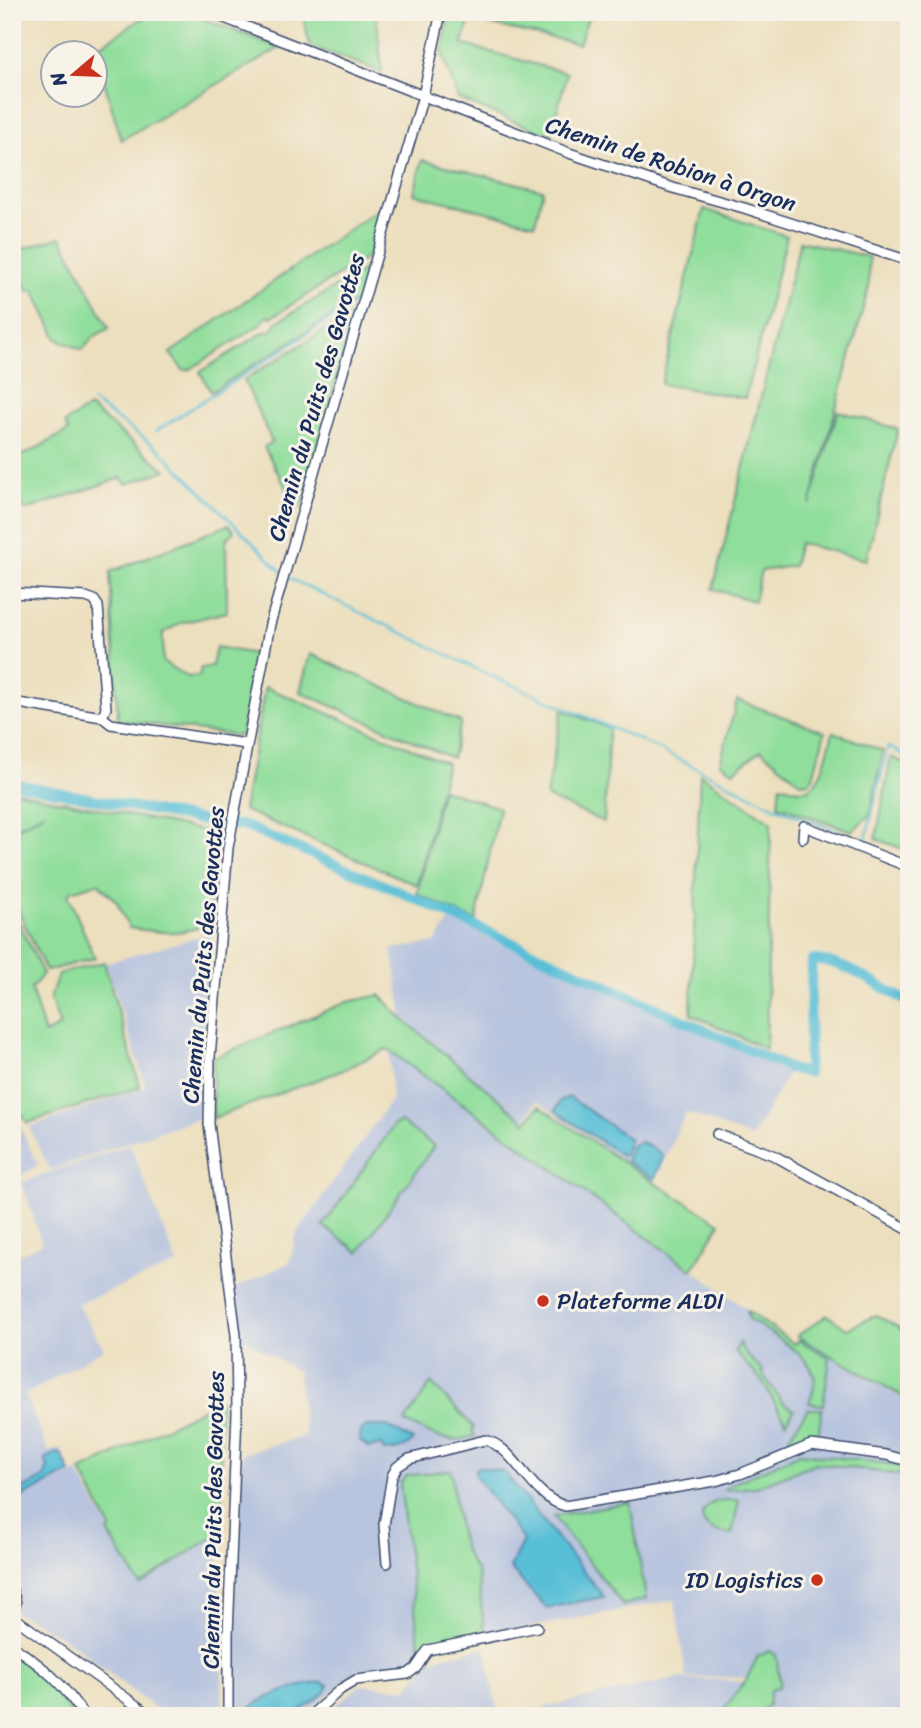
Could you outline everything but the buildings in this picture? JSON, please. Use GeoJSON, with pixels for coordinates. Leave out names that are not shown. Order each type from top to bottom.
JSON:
{"type":"FeatureCollection","features":[{"type":"Feature","properties":{"kind":"street","name":"Chemin de Robion à Orgon"},"geometry":{"type":"LineString","coordinates":[[209,12],[569,153],[909,261]]}},
{"type":"Feature","properties":{"kind":"street","name":"Chemin du Puits des Gavottes"},"geometry":{"type":"LineString","coordinates":[[228,1716],[228,1634],[237,1413],[236,1346],[209,1124],[209,1057],[229,840],[270,624],[422,96],[441,12]]}},
{"type":"Feature","properties":{"kind":"street"},"geometry":{"type":"LineString","coordinates":[[12,593],[86,597],[94,600],[98,606],[106,708],[102,717]]}},
{"type":"Feature","properties":{"kind":"street"},"geometry":{"type":"LineString","coordinates":[[12,702],[102,717],[111,724],[246,744]]}},
{"type":"Feature","properties":{"kind":"street"},"geometry":{"type":"LineString","coordinates":[[803,838],[804,825],[909,867]]}},
{"type":"Feature","properties":{"kind":"street"},"geometry":{"type":"LineString","coordinates":[[717,1134],[773,1155],[909,1230]]}},
{"type":"Feature","properties":{"kind":"street"},"geometry":{"type":"LineString","coordinates":[[387,1563],[384,1525],[392,1476],[397,1466],[409,1460],[485,1440],[492,1441],[508,1454],[522,1473],[554,1503],[565,1506],[715,1481],[811,1446],[887,1455],[909,1461]]}},
{"type":"Feature","properties":{"kind":"street"},"geometry":{"type":"LineString","coordinates":[[12,1590],[16,1603],[12,1615],[151,1716]]}},
{"type":"Feature","properties":{"kind":"street"},"geometry":{"type":"LineString","coordinates":[[310,1716],[341,1689],[356,1680],[408,1674],[416,1668],[428,1650],[537,1628]]}},
{"type":"Feature","properties":{"kind":"street"},"geometry":{"type":"LineString","coordinates":[[12,1646],[55,1677],[84,1716]]}},
{"type":"Feature","properties":{"kind":"shaded area"},"geometry":{"type":"Polygon","coordinates":[[[451,918],[788,1073],[752,1138],[686,1112],[655,1182],[537,1101],[525,1120],[403,1017],[392,949],[435,943],[451,918]]]}},
{"type":"Feature","properties":{"kind":"shaded area"},"geometry":{"type":"Polygon","coordinates":[[[212,933],[198,1118],[50,1170],[29,1127],[146,1087],[106,963],[212,933]]]}},
{"type":"Feature","properties":{"kind":"shaded area"},"geometry":{"type":"Polygon","coordinates":[[[389,1051],[794,1343],[799,1338],[909,1402],[909,1716],[767,1716],[771,1678],[686,1677],[675,1600],[425,1647],[408,1666],[353,1675],[302,1716],[232,1716],[233,1604],[242,1454],[305,1436],[298,1372],[238,1335],[233,1289],[289,1263],[297,1233],[392,1099],[389,1051]]]}},
{"type":"Feature","properties":{"kind":"shaded area"},"geometry":{"type":"Polygon","coordinates":[[[12,1109],[38,1165],[12,1181],[12,1109]]]}},
{"type":"Feature","properties":{"kind":"shaded area"},"geometry":{"type":"Polygon","coordinates":[[[130,1145],[177,1264],[77,1304],[104,1349],[25,1395],[49,1452],[60,1448],[72,1474],[78,1472],[110,1530],[107,1532],[140,1586],[218,1535],[223,1716],[164,1716],[62,1636],[12,1610],[12,1258],[42,1244],[22,1182],[130,1145]]]}},
{"type":"Feature","properties":{"kind":"shaded area"},"geometry":{"type":"Polygon","coordinates":[[[485,1648],[498,1716],[324,1716],[360,1685],[407,1689],[431,1659],[485,1648]]]}},
{"type":"Feature","properties":{"kind":"shaded area"},"geometry":{"type":"Polygon","coordinates":[[[680,1678],[764,1683],[760,1716],[504,1716],[680,1678]]]}},
{"type":"Feature","properties":{"kind":"green space"},"geometry":{"type":"Polygon","coordinates":[[[158,12],[186,12],[280,48],[121,140],[108,94],[108,41],[144,17],[158,12]]]}},
{"type":"Feature","properties":{"kind":"green space"},"geometry":{"type":"Polygon","coordinates":[[[302,12],[376,12],[382,72],[310,46],[302,12]]]}},
{"type":"Feature","properties":{"kind":"green space"},"geometry":{"type":"Polygon","coordinates":[[[450,12],[590,12],[579,44],[470,20],[462,44],[567,73],[551,136],[458,99],[442,53],[450,12]]]}},
{"type":"Feature","properties":{"kind":"green space"},"geometry":{"type":"Polygon","coordinates":[[[422,160],[543,190],[535,224],[414,194],[422,160]]]}},
{"type":"Feature","properties":{"kind":"green space"},"geometry":{"type":"Polygon","coordinates":[[[380,208],[386,209],[373,253],[272,317],[267,316],[261,324],[189,370],[183,370],[170,353],[380,208]]]}},
{"type":"Feature","properties":{"kind":"green space"},"geometry":{"type":"Polygon","coordinates":[[[704,209],[787,236],[745,398],[661,384],[704,209]]]}},
{"type":"Feature","properties":{"kind":"green space"},"geometry":{"type":"Polygon","coordinates":[[[61,237],[109,328],[95,336],[82,350],[57,339],[34,290],[28,291],[12,261],[12,252],[61,237]]]}},
{"type":"Feature","properties":{"kind":"green space"},"geometry":{"type":"Polygon","coordinates":[[[800,241],[869,257],[869,286],[810,505],[838,411],[898,429],[866,560],[799,543],[793,566],[761,571],[754,601],[713,589],[800,241]]]}},
{"type":"Feature","properties":{"kind":"green space"},"geometry":{"type":"Polygon","coordinates":[[[369,267],[359,299],[211,392],[200,372],[264,332],[272,331],[277,322],[369,267]]]}},
{"type":"Feature","properties":{"kind":"green space"},"geometry":{"type":"Polygon","coordinates":[[[355,312],[302,506],[297,508],[264,447],[272,442],[244,380],[355,312]]]}},
{"type":"Feature","properties":{"kind":"green space"},"geometry":{"type":"Polygon","coordinates":[[[89,407],[166,470],[127,484],[121,478],[26,510],[12,492],[12,458],[30,452],[68,431],[65,423],[89,407]]]}},
{"type":"Feature","properties":{"kind":"green space"},"geometry":{"type":"Polygon","coordinates":[[[228,525],[234,531],[226,540],[227,612],[181,623],[163,633],[163,662],[187,677],[199,676],[201,668],[212,666],[216,647],[255,654],[241,736],[118,720],[110,572],[228,525]]]}},
{"type":"Feature","properties":{"kind":"green space"},"geometry":{"type":"Polygon","coordinates":[[[310,654],[461,722],[452,758],[300,692],[310,654]]]}},
{"type":"Feature","properties":{"kind":"green space"},"geometry":{"type":"Polygon","coordinates":[[[265,687],[447,763],[417,885],[243,810],[265,687]]]}},
{"type":"Feature","properties":{"kind":"green space"},"geometry":{"type":"Polygon","coordinates":[[[737,700],[825,732],[813,777],[809,782],[801,783],[761,750],[734,771],[720,763],[737,700]]]}},
{"type":"Feature","properties":{"kind":"green space"},"geometry":{"type":"Polygon","coordinates":[[[562,710],[609,728],[604,822],[546,797],[562,710]]]}},
{"type":"Feature","properties":{"kind":"green space"},"geometry":{"type":"Polygon","coordinates":[[[833,732],[883,751],[870,815],[852,831],[778,805],[780,785],[802,790],[813,786],[821,772],[833,732]]]}},
{"type":"Feature","properties":{"kind":"green space"},"geometry":{"type":"Polygon","coordinates":[[[891,757],[909,765],[909,851],[876,839],[891,757]]]}},
{"type":"Feature","properties":{"kind":"green space"},"geometry":{"type":"Polygon","coordinates":[[[700,774],[771,822],[766,1049],[691,1014],[700,774]]]}},
{"type":"Feature","properties":{"kind":"green space"},"geometry":{"type":"Polygon","coordinates":[[[442,789],[499,808],[476,921],[417,894],[442,789]]]}},
{"type":"Feature","properties":{"kind":"green space"},"geometry":{"type":"Polygon","coordinates":[[[12,790],[214,833],[210,924],[169,932],[129,928],[117,902],[98,883],[71,891],[68,895],[95,958],[46,971],[12,896],[12,832],[45,812],[12,830],[12,790]]]}},
{"type":"Feature","properties":{"kind":"green space"},"geometry":{"type":"Polygon","coordinates":[[[12,907],[43,974],[31,989],[45,1034],[60,1026],[50,998],[58,974],[104,962],[140,1087],[27,1123],[12,1096],[12,907]]]}},
{"type":"Feature","properties":{"kind":"green space"},"geometry":{"type":"Polygon","coordinates":[[[380,995],[403,1019],[526,1122],[539,1106],[720,1223],[692,1270],[387,1049],[341,1071],[213,1118],[213,1058],[347,1002],[380,995]]]}},
{"type":"Feature","properties":{"kind":"green space"},"geometry":{"type":"Polygon","coordinates":[[[401,1122],[434,1146],[359,1252],[323,1226],[394,1125],[401,1122]]]}},
{"type":"Feature","properties":{"kind":"green space"},"geometry":{"type":"Polygon","coordinates":[[[747,1311],[795,1344],[799,1340],[830,1358],[823,1405],[809,1403],[814,1376],[805,1359],[749,1319],[747,1311]]]}},
{"type":"Feature","properties":{"kind":"green space"},"geometry":{"type":"Polygon","coordinates":[[[827,1315],[847,1329],[876,1315],[909,1333],[909,1400],[797,1336],[827,1315]]]}},
{"type":"Feature","properties":{"kind":"green space"},"geometry":{"type":"Polygon","coordinates":[[[740,1343],[744,1352],[763,1371],[782,1402],[794,1410],[786,1422],[762,1381],[735,1351],[740,1343]]]}},
{"type":"Feature","properties":{"kind":"green space"},"geometry":{"type":"Polygon","coordinates":[[[431,1383],[474,1427],[472,1430],[475,1436],[452,1441],[405,1422],[431,1383]]]}},
{"type":"Feature","properties":{"kind":"green space"},"geometry":{"type":"Polygon","coordinates":[[[220,1400],[222,1531],[140,1585],[108,1532],[111,1529],[81,1471],[220,1400]]]}},
{"type":"Feature","properties":{"kind":"green space"},"geometry":{"type":"Polygon","coordinates":[[[808,1409],[822,1409],[818,1436],[793,1443],[789,1437],[808,1409]]]}},
{"type":"Feature","properties":{"kind":"green space"},"geometry":{"type":"Polygon","coordinates":[[[800,1453],[888,1464],[909,1469],[909,1476],[816,1463],[756,1487],[724,1490],[800,1453]]]}},
{"type":"Feature","properties":{"kind":"green space"},"geometry":{"type":"Polygon","coordinates":[[[451,1470],[461,1537],[470,1562],[477,1571],[485,1634],[420,1651],[400,1483],[406,1476],[451,1470]]]}},
{"type":"Feature","properties":{"kind":"green space"},"geometry":{"type":"Polygon","coordinates":[[[722,1500],[739,1500],[732,1534],[709,1528],[702,1518],[708,1506],[722,1500]]]}},
{"type":"Feature","properties":{"kind":"green space"},"geometry":{"type":"Polygon","coordinates":[[[630,1502],[646,1599],[623,1605],[553,1516],[630,1502]]]}},
{"type":"Feature","properties":{"kind":"green space"},"geometry":{"type":"Polygon","coordinates":[[[770,1651],[776,1655],[780,1681],[778,1688],[770,1690],[768,1705],[757,1716],[729,1716],[724,1709],[746,1680],[758,1656],[770,1651]]]}},
{"type":"Feature","properties":{"kind":"green space"},"geometry":{"type":"Polygon","coordinates":[[[12,1658],[47,1677],[73,1716],[12,1716],[12,1658]]]}},
{"type":"Feature","properties":{"kind":"water"},"geometry":{"type":"Polygon","coordinates":[[[569,1097],[630,1139],[623,1156],[555,1111],[561,1100],[569,1097]]]}},
{"type":"Feature","properties":{"kind":"water"},"geometry":{"type":"Polygon","coordinates":[[[641,1142],[661,1153],[663,1157],[654,1179],[626,1161],[632,1145],[641,1142]]]}},
{"type":"Feature","properties":{"kind":"water"},"geometry":{"type":"Polygon","coordinates":[[[367,1426],[387,1426],[413,1440],[407,1446],[396,1450],[384,1451],[381,1445],[369,1448],[360,1441],[361,1430],[367,1426]]]}},
{"type":"Feature","properties":{"kind":"water"},"geometry":{"type":"Polygon","coordinates":[[[56,1453],[61,1454],[70,1472],[12,1502],[12,1494],[44,1478],[48,1466],[45,1459],[56,1453]]]}},
{"type":"Feature","properties":{"kind":"water"},"geometry":{"type":"Polygon","coordinates":[[[479,1467],[504,1472],[604,1597],[546,1608],[510,1568],[523,1540],[475,1475],[475,1469],[479,1467]]]}},
{"type":"Feature","properties":{"kind":"water"},"geometry":{"type":"Polygon","coordinates":[[[321,1682],[329,1685],[326,1692],[294,1716],[249,1716],[250,1708],[266,1698],[321,1682]]]}},
{"type":"Feature","properties":{"kind":"waterway"},"geometry":{"type":"LineString","coordinates":[[156,431],[359,301]]}},
{"type":"Feature","properties":{"kind":"waterway"},"geometry":{"type":"LineString","coordinates":[[93,402],[159,449],[283,573]]}},
{"type":"Feature","properties":{"kind":"waterway"},"geometry":{"type":"LineString","coordinates":[[287,577],[489,675],[644,742],[775,807],[865,842],[888,747],[909,757]]}},
{"type":"Feature","properties":{"kind":"waterway"},"geometry":{"type":"LineString","coordinates":[[12,783],[225,825],[243,825],[398,891],[791,1069],[808,1073],[812,960],[825,961],[849,969],[909,1002]]}},
{"type":"Feature","properties":{"kind":"place","name":"Plateforme ALDI"},"geometry":{"type":"Point","coordinates":[543,1301]}},
{"type":"Feature","properties":{"kind":"place","name":"ID Logistics"},"geometry":{"type":"Point","coordinates":[817,1580]}}]}
